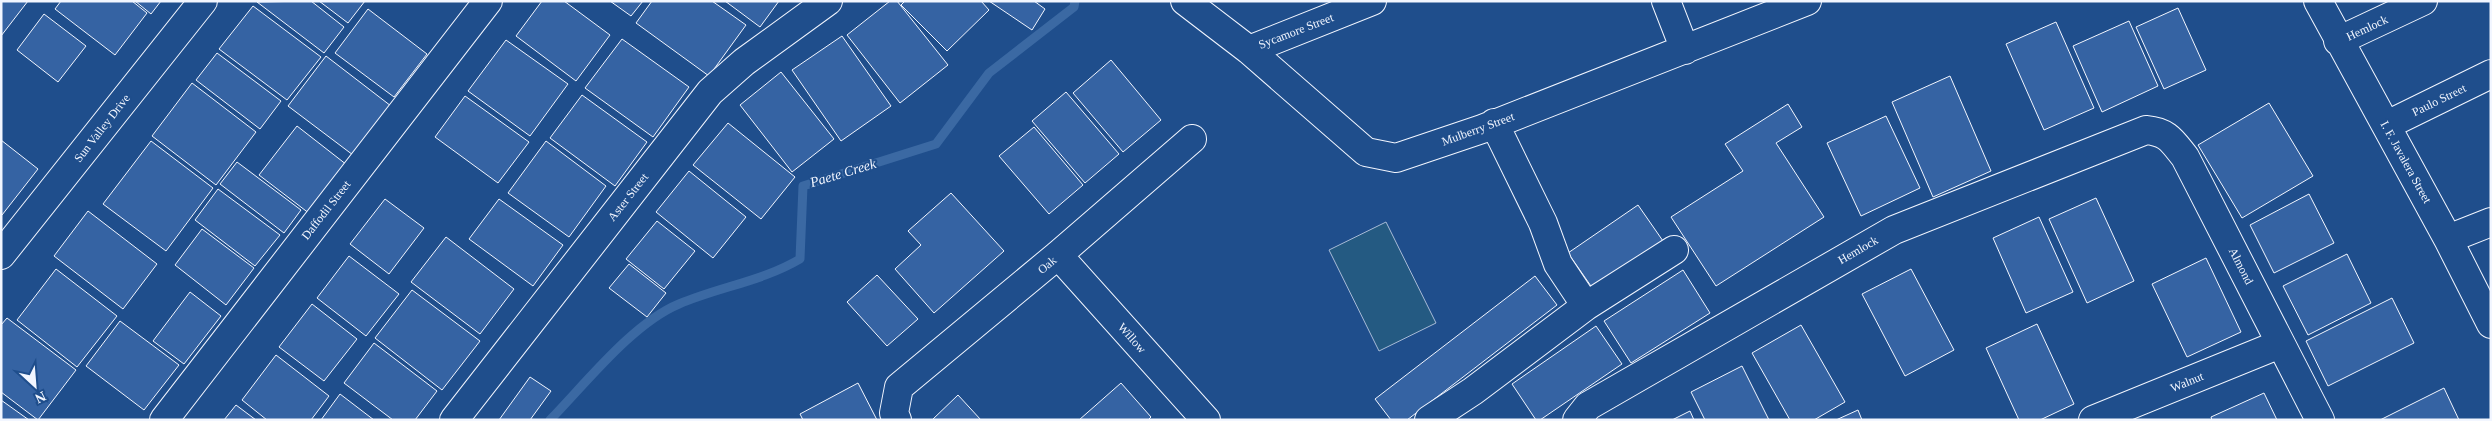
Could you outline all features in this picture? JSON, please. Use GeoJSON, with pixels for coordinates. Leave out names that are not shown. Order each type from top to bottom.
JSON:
{"type":"FeatureCollection","features":[{"type":"Feature","properties":{"kind":"street","name":"Sun Valley Drive"},"geometry":{"type":"LineString","coordinates":[[1,256],[203,1]]}},
{"type":"Feature","properties":{"kind":"street","name":"Daffodil Street"},"geometry":{"type":"LineString","coordinates":[[164,420],[488,1]]}},
{"type":"Feature","properties":{"kind":"street","name":"Aster Street"},"geometry":{"type":"LineString","coordinates":[[454,420],[710,92],[744,62],[828,1]]}},
{"type":"Feature","properties":{"kind":"street","name":"Mulberry Street"},"geometry":{"type":"LineString","coordinates":[[1185,1],[1249,50],[1366,152],[1396,158],[1494,123],[1807,1]]}},
{"type":"Feature","properties":{"kind":"street","name":"Sycamore Street"},"geometry":{"type":"LineString","coordinates":[[1249,50],[1372,1]]}},
{"type":"Feature","properties":{"kind":"street"},"geometry":{"type":"LineString","coordinates":[[1666,1],[1685,50]]}},
{"type":"Feature","properties":{"kind":"street","name":"I. F. Javalera Street"},"geometry":{"type":"LineString","coordinates":[[2318,1],[2338,41],[2387,125],[2491,324]]}},
{"type":"Feature","properties":{"kind":"street","name":"Hemlock"},"geometry":{"type":"LineString","coordinates":[[2338,41],[2423,1]]}},
{"type":"Feature","properties":{"kind":"street","name":"Paulo Street"},"geometry":{"type":"LineString","coordinates":[[2387,125],[2491,74]]}},
{"type":"Feature","properties":{"kind":"street"},"geometry":{"type":"LineString","coordinates":[[1494,123],[1543,223],[1558,264],[1586,306]]}},
{"type":"Feature","properties":{"kind":"street","name":"Hemlock"},"geometry":{"type":"LineString","coordinates":[[1582,413],[1894,230],[2146,130]]}},
{"type":"Feature","properties":{"kind":"street","name":"Almond"},"geometry":{"type":"LineString","coordinates":[[2146,130],[2158,131],[2170,138],[2185,157],[2320,420]]}},
{"type":"Feature","properties":{"kind":"street","name":"Oak"},"geometry":{"type":"LineString","coordinates":[[897,420],[894,413],[899,387],[1058,256],[1192,139]]}},
{"type":"Feature","properties":{"kind":"street"},"geometry":{"type":"LineString","coordinates":[[2448,239],[2491,222]]}},
{"type":"Feature","properties":{"kind":"street"},"geometry":{"type":"LineString","coordinates":[[1429,420],[1473,391],[1586,306],[1674,250]]}},
{"type":"Feature","properties":{"kind":"street","name":"Willow"},"geometry":{"type":"LineString","coordinates":[[1058,256],[1206,420]]}},
{"type":"Feature","properties":{"kind":"street","name":"Walnut"},"geometry":{"type":"LineString","coordinates":[[2093,420],[2280,344]]}},
{"type":"Feature","properties":{"kind":"shaded area"},"geometry":{"type":"Polygon","coordinates":[[[1386,222],[1436,323],[1379,351],[1329,250],[1386,222]]]}},
{"type":"Feature","properties":{"kind":"building"},"geometry":{"type":"Polygon","coordinates":[[[1,1],[28,1],[1,36],[1,1]]]}},
{"type":"Feature","properties":{"kind":"building"},"geometry":{"type":"Polygon","coordinates":[[[61,1],[132,1],[147,13],[115,55],[55,9],[61,1]]]}},
{"type":"Feature","properties":{"kind":"building"},"geometry":{"type":"Polygon","coordinates":[[[135,1],[161,1],[151,14],[135,1]]]}},
{"type":"Feature","properties":{"kind":"building"},"geometry":{"type":"Polygon","coordinates":[[[311,1],[344,27],[324,53],[257,2],[311,1]]]}},
{"type":"Feature","properties":{"kind":"building"},"geometry":{"type":"Polygon","coordinates":[[[319,1],[365,1],[348,23],[319,1]]]}},
{"type":"Feature","properties":{"kind":"building"},"geometry":{"type":"Polygon","coordinates":[[[542,1],[564,1],[610,35],[576,81],[516,36],[542,1]]]}},
{"type":"Feature","properties":{"kind":"building"},"geometry":{"type":"Polygon","coordinates":[[[610,1],[643,1],[631,16],[610,1]]]}},
{"type":"Feature","properties":{"kind":"building"},"geometry":{"type":"Polygon","coordinates":[[[652,1],[712,1],[746,25],[709,76],[636,23],[652,1]]]}},
{"type":"Feature","properties":{"kind":"building"},"geometry":{"type":"Polygon","coordinates":[[[725,1],[779,1],[760,27],[725,1]]]}},
{"type":"Feature","properties":{"kind":"building"},"geometry":{"type":"Polygon","coordinates":[[[890,1],[897,1],[948,65],[900,103],[847,35],[890,1]]]}},
{"type":"Feature","properties":{"kind":"building"},"geometry":{"type":"Polygon","coordinates":[[[905,1],[981,1],[989,10],[947,51],[901,5],[905,1]]]}},
{"type":"Feature","properties":{"kind":"building"},"geometry":{"type":"Polygon","coordinates":[[[989,1],[1034,1],[1045,9],[1032,30],[989,1]]]}},
{"type":"Feature","properties":{"kind":"building"},"geometry":{"type":"Polygon","coordinates":[[[253,6],[321,57],[287,100],[219,49],[253,6]]]}},
{"type":"Feature","properties":{"kind":"building"},"geometry":{"type":"Polygon","coordinates":[[[2178,8],[2206,70],[2164,89],[2136,27],[2178,8]]]}},
{"type":"Feature","properties":{"kind":"building"},"geometry":{"type":"Polygon","coordinates":[[[368,9],[427,54],[394,97],[335,53],[368,9]]]}},
{"type":"Feature","properties":{"kind":"building"},"geometry":{"type":"Polygon","coordinates":[[[44,14],[86,46],[58,82],[17,50],[44,14]]]}},
{"type":"Feature","properties":{"kind":"building"},"geometry":{"type":"Polygon","coordinates":[[[2129,21],[2158,86],[2102,112],[2073,46],[2129,21]]]}},
{"type":"Feature","properties":{"kind":"building"},"geometry":{"type":"Polygon","coordinates":[[[2056,22],[2094,108],[2044,130],[2006,44],[2056,22]]]}},
{"type":"Feature","properties":{"kind":"building"},"geometry":{"type":"Polygon","coordinates":[[[842,36],[891,106],[841,141],[792,70],[842,36]]]}},
{"type":"Feature","properties":{"kind":"building"},"geometry":{"type":"Polygon","coordinates":[[[622,39],[689,87],[653,137],[585,88],[622,39]]]}},
{"type":"Feature","properties":{"kind":"building"},"geometry":{"type":"Polygon","coordinates":[[[506,40],[568,84],[530,136],[468,91],[506,40]]]}},
{"type":"Feature","properties":{"kind":"building"},"geometry":{"type":"Polygon","coordinates":[[[217,53],[281,101],[260,129],[196,80],[217,53]]]}},
{"type":"Feature","properties":{"kind":"building"},"geometry":{"type":"Polygon","coordinates":[[[326,56],[391,106],[353,155],[288,106],[326,56]]]}},
{"type":"Feature","properties":{"kind":"building"},"geometry":{"type":"Polygon","coordinates":[[[1111,60],[1161,120],[1123,152],[1073,93],[1111,60]]]}},
{"type":"Feature","properties":{"kind":"building"},"geometry":{"type":"Polygon","coordinates":[[[781,72],[834,139],[792,172],[740,105],[781,72]]]}},
{"type":"Feature","properties":{"kind":"building"},"geometry":{"type":"Polygon","coordinates":[[[1950,76],[1991,171],[1933,197],[1892,102],[1950,76]]]}},
{"type":"Feature","properties":{"kind":"building"},"geometry":{"type":"Polygon","coordinates":[[[192,83],[256,132],[216,185],[152,136],[192,83]]]}},
{"type":"Feature","properties":{"kind":"building"},"geometry":{"type":"Polygon","coordinates":[[[1066,92],[1119,154],[1085,183],[1032,121],[1066,92]]]}},
{"type":"Feature","properties":{"kind":"building"},"geometry":{"type":"Polygon","coordinates":[[[582,95],[647,142],[615,186],[550,138],[582,95]]]}},
{"type":"Feature","properties":{"kind":"building"},"geometry":{"type":"Polygon","coordinates":[[[465,96],[529,142],[498,183],[435,137],[465,96]]]}},
{"type":"Feature","properties":{"kind":"building"},"geometry":{"type":"Polygon","coordinates":[[[2269,103],[2313,176],[2242,218],[2198,145],[2269,103]]]}},
{"type":"Feature","properties":{"kind":"building"},"geometry":{"type":"Polygon","coordinates":[[[1788,104],[1802,127],[1776,143],[1824,217],[1716,286],[1671,217],[1743,171],[1725,144],[1788,104]]]}},
{"type":"Feature","properties":{"kind":"building"},"geometry":{"type":"Polygon","coordinates":[[[1886,116],[1920,188],[1861,216],[1827,143],[1886,116]]]}},
{"type":"Feature","properties":{"kind":"building"},"geometry":{"type":"Polygon","coordinates":[[[728,123],[795,177],[761,219],[693,165],[728,123]]]}},
{"type":"Feature","properties":{"kind":"building"},"geometry":{"type":"Polygon","coordinates":[[[297,126],[347,165],[310,214],[259,175],[297,126]]]}},
{"type":"Feature","properties":{"kind":"building"},"geometry":{"type":"Polygon","coordinates":[[[1034,127],[1083,185],[1049,214],[999,156],[1034,127]]]}},
{"type":"Feature","properties":{"kind":"building"},"geometry":{"type":"Polygon","coordinates":[[[1,140],[38,169],[2,215],[1,214],[1,140]]]}},
{"type":"Feature","properties":{"kind":"building"},"geometry":{"type":"Polygon","coordinates":[[[151,141],[213,188],[166,251],[103,204],[151,141]]]}},
{"type":"Feature","properties":{"kind":"building"},"geometry":{"type":"Polygon","coordinates":[[[546,141],[606,186],[569,237],[508,193],[546,141]]]}},
{"type":"Feature","properties":{"kind":"building"},"geometry":{"type":"Polygon","coordinates":[[[237,162],[301,210],[284,233],[220,184],[237,162]]]}},
{"type":"Feature","properties":{"kind":"building"},"geometry":{"type":"Polygon","coordinates":[[[689,171],[746,217],[713,258],[656,212],[689,171]]]}},
{"type":"Feature","properties":{"kind":"building"},"geometry":{"type":"Polygon","coordinates":[[[218,189],[280,235],[255,266],[195,220],[218,189]]]}},
{"type":"Feature","properties":{"kind":"building"},"geometry":{"type":"Polygon","coordinates":[[[951,193],[1004,251],[934,313],[895,269],[921,245],[908,231],[951,193]]]}},
{"type":"Feature","properties":{"kind":"building"},"geometry":{"type":"Polygon","coordinates":[[[2309,194],[2334,243],[2274,273],[2250,225],[2309,194]]]}},
{"type":"Feature","properties":{"kind":"building"},"geometry":{"type":"Polygon","coordinates":[[[2096,198],[2134,281],[2087,303],[2049,219],[2096,198]]]}},
{"type":"Feature","properties":{"kind":"building"},"geometry":{"type":"Polygon","coordinates":[[[385,199],[424,228],[389,274],[350,244],[385,199]]]}},
{"type":"Feature","properties":{"kind":"building"},"geometry":{"type":"Polygon","coordinates":[[[499,199],[563,245],[533,286],[469,239],[499,199]]]}},
{"type":"Feature","properties":{"kind":"building"},"geometry":{"type":"Polygon","coordinates":[[[1638,205],[1663,241],[1593,289],[1568,253],[1638,205]]]}},
{"type":"Feature","properties":{"kind":"building"},"geometry":{"type":"Polygon","coordinates":[[[88,211],[157,264],[123,309],[54,256],[88,211]]]}},
{"type":"Feature","properties":{"kind":"building"},"geometry":{"type":"Polygon","coordinates":[[[2039,217],[2073,292],[2026,313],[1993,238],[2039,217]]]}},
{"type":"Feature","properties":{"kind":"building"},"geometry":{"type":"Polygon","coordinates":[[[657,221],[695,251],[664,289],[626,259],[657,221]]]}},
{"type":"Feature","properties":{"kind":"building"},"geometry":{"type":"Polygon","coordinates":[[[202,229],[254,268],[226,305],[175,265],[202,229]]]}},
{"type":"Feature","properties":{"kind":"building"},"geometry":{"type":"Polygon","coordinates":[[[446,237],[514,289],[480,334],[411,282],[446,237]]]}},
{"type":"Feature","properties":{"kind":"building"},"geometry":{"type":"Polygon","coordinates":[[[2347,254],[2371,303],[2308,335],[2283,286],[2347,254]]]}},
{"type":"Feature","properties":{"kind":"building"},"geometry":{"type":"Polygon","coordinates":[[[349,256],[399,294],[366,336],[317,298],[349,256]]]}},
{"type":"Feature","properties":{"kind":"building"},"geometry":{"type":"Polygon","coordinates":[[[2206,258],[2241,332],[2187,357],[2152,284],[2206,258]]]}},
{"type":"Feature","properties":{"kind":"building"},"geometry":{"type":"Polygon","coordinates":[[[629,264],[666,293],[647,317],[609,288],[629,264]]]}},
{"type":"Feature","properties":{"kind":"building"},"geometry":{"type":"Polygon","coordinates":[[[56,269],[117,316],[77,367],[17,320],[56,269]]]}},
{"type":"Feature","properties":{"kind":"building"},"geometry":{"type":"Polygon","coordinates":[[[1911,269],[1954,350],[1905,376],[1862,294],[1911,269]]]}},
{"type":"Feature","properties":{"kind":"building"},"geometry":{"type":"Polygon","coordinates":[[[1683,270],[1710,313],[1631,363],[1604,321],[1683,270]]]}},
{"type":"Feature","properties":{"kind":"building"},"geometry":{"type":"Polygon","coordinates":[[[877,275],[918,319],[887,346],[847,302],[877,275]]]}},
{"type":"Feature","properties":{"kind":"building"},"geometry":{"type":"Polygon","coordinates":[[[1535,276],[1557,305],[1407,420],[1391,420],[1375,399],[1535,276]]]}},
{"type":"Feature","properties":{"kind":"building"},"geometry":{"type":"Polygon","coordinates":[[[412,290],[480,341],[442,390],[375,338],[412,290]]]}},
{"type":"Feature","properties":{"kind":"building"},"geometry":{"type":"Polygon","coordinates":[[[190,292],[221,316],[184,364],[153,341],[190,292]]]}},
{"type":"Feature","properties":{"kind":"building"},"geometry":{"type":"Polygon","coordinates":[[[2392,298],[2414,343],[2328,386],[2306,341],[2392,298]]]}},
{"type":"Feature","properties":{"kind":"building"},"geometry":{"type":"Polygon","coordinates":[[[312,304],[357,339],[324,381],[279,347],[312,304]]]}},
{"type":"Feature","properties":{"kind":"building"},"geometry":{"type":"Polygon","coordinates":[[[7,318],[76,370],[38,420],[1,392],[1,325],[7,318]]]}},
{"type":"Feature","properties":{"kind":"building"},"geometry":{"type":"Polygon","coordinates":[[[120,321],[179,365],[144,410],[86,366],[120,321]]]}},
{"type":"Feature","properties":{"kind":"building"},"geometry":{"type":"Polygon","coordinates":[[[2037,324],[2074,404],[2040,420],[2019,420],[1986,348],[2037,324]]]}},
{"type":"Feature","properties":{"kind":"building"},"geometry":{"type":"Polygon","coordinates":[[[1801,325],[1845,402],[1814,420],[1790,420],[1752,353],[1801,325]]]}},
{"type":"Feature","properties":{"kind":"building"},"geometry":{"type":"Polygon","coordinates":[[[1596,326],[1622,364],[1540,420],[1536,420],[1512,384],[1596,326]]]}},
{"type":"Feature","properties":{"kind":"building"},"geometry":{"type":"Polygon","coordinates":[[[374,343],[437,391],[415,420],[393,420],[344,383],[374,343]]]}},
{"type":"Feature","properties":{"kind":"building"},"geometry":{"type":"Polygon","coordinates":[[[276,355],[329,396],[311,420],[267,420],[242,400],[276,355]]]}},
{"type":"Feature","properties":{"kind":"building"},"geometry":{"type":"Polygon","coordinates":[[[1742,366],[1769,420],[1705,420],[1691,392],[1742,366]]]}},
{"type":"Feature","properties":{"kind":"building"},"geometry":{"type":"Polygon","coordinates":[[[530,377],[551,391],[530,420],[499,420],[530,377]]]}},
{"type":"Feature","properties":{"kind":"building"},"geometry":{"type":"Polygon","coordinates":[[[858,383],[877,420],[803,420],[800,414],[858,383]]]}},
{"type":"Feature","properties":{"kind":"building"},"geometry":{"type":"Polygon","coordinates":[[[1121,383],[1151,417],[1148,420],[1079,420],[1121,383]]]}},
{"type":"Feature","properties":{"kind":"building"},"geometry":{"type":"Polygon","coordinates":[[[2444,388],[2459,420],[2380,420],[2444,388]]]}},
{"type":"Feature","properties":{"kind":"building"},"geometry":{"type":"Polygon","coordinates":[[[2264,393],[2277,420],[2212,420],[2211,417],[2264,393]]]}},
{"type":"Feature","properties":{"kind":"building"},"geometry":{"type":"Polygon","coordinates":[[[340,394],[374,420],[321,420],[340,394]]]}},
{"type":"Feature","properties":{"kind":"building"},"geometry":{"type":"Polygon","coordinates":[[[958,395],[981,420],[932,420],[958,395]]]}},
{"type":"Feature","properties":{"kind":"building"},"geometry":{"type":"Polygon","coordinates":[[[1,400],[29,420],[1,420],[1,400]]]}},
{"type":"Feature","properties":{"kind":"building"},"geometry":{"type":"Polygon","coordinates":[[[236,405],[256,420],[224,420],[236,405]]]}},
{"type":"Feature","properties":{"kind":"building"},"geometry":{"type":"Polygon","coordinates":[[[1858,410],[1862,420],[1836,420],[1858,410]]]}},
{"type":"Feature","properties":{"kind":"building"},"geometry":{"type":"Polygon","coordinates":[[[1690,411],[1694,420],[1672,420],[1690,411]]]}},
{"type":"Feature","properties":{"kind":"waterway","name":"Paete Creek"},"geometry":{"type":"LineString","coordinates":[[550,420],[627,339],[662,313],[694,298],[771,273],[800,259],[803,186],[936,144],[989,73],[1074,7],[1075,1]]}}]}
